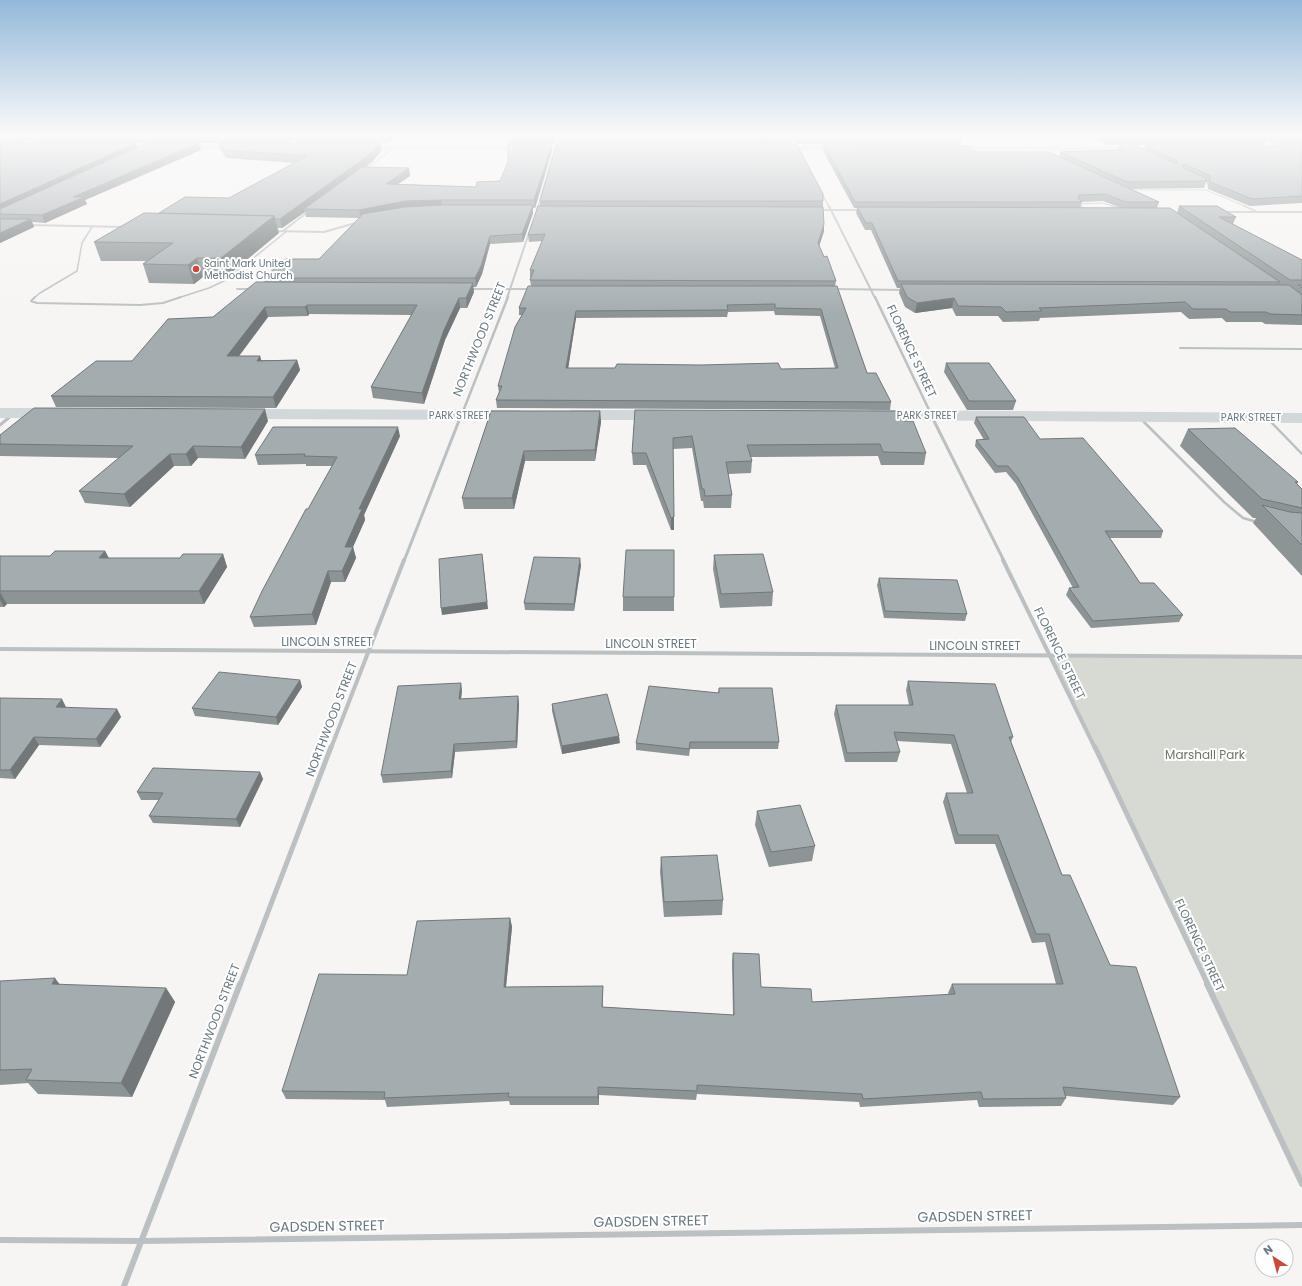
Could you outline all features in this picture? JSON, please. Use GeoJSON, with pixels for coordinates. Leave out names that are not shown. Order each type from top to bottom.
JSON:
{"type":"FeatureCollection","features":[{"type":"Feature","properties":{"kind":"main road"},"geometry":{"type":"LineString","coordinates":[[7,413],[70,413]]}},
{"type":"Feature","properties":{"kind":"main road","name":"PARK STREET"},"geometry":{"type":"LineString","coordinates":[[219,414],[532,415]]}},
{"type":"Feature","properties":{"kind":"main road"},"geometry":{"type":"LineString","coordinates":[[556,415],[684,415]]}},
{"type":"Feature","properties":{"kind":"main road","name":"PARK STREET"},"geometry":{"type":"LineString","coordinates":[[859,415],[1302,418]]}},
{"type":"Feature","properties":{"kind":"street"},"geometry":{"type":"LineString","coordinates":[[536,214],[542,195]]}},
{"type":"Feature","properties":{"kind":"street","name":"FLORENCE STREET"},"geometry":{"type":"LineString","coordinates":[[823,195],[871,289],[931,415],[1051,655],[1302,1184]]}},
{"type":"Feature","properties":{"kind":"street"},"geometry":{"type":"LineString","coordinates":[[282,231],[314,208]]}},
{"type":"Feature","properties":{"kind":"street"},"geometry":{"type":"LineString","coordinates":[[817,210],[868,210]]}},
{"type":"Feature","properties":{"kind":"street"},"geometry":{"type":"LineString","coordinates":[[530,211],[541,211]]}},
{"type":"Feature","properties":{"kind":"street"},"geometry":{"type":"LineString","coordinates":[[1082,212],[1087,212]]}},
{"type":"Feature","properties":{"kind":"street"},"geometry":{"type":"LineString","coordinates":[[1118,212],[1125,212]]}},
{"type":"Feature","properties":{"kind":"street"},"geometry":{"type":"LineString","coordinates":[[1219,212],[1302,212]]}},
{"type":"Feature","properties":{"kind":"street"},"geometry":{"type":"LineString","coordinates":[[267,231],[324,232],[362,220]]}},
{"type":"Feature","properties":{"kind":"street"},"geometry":{"type":"LineString","coordinates":[[23,225],[124,228]]}},
{"type":"Feature","properties":{"kind":"street","name":"NORTHWOOD STREET"},"geometry":{"type":"LineString","coordinates":[[124,1286],[368,651],[511,289],[530,230]]}},
{"type":"Feature","properties":{"kind":"street"},"geometry":{"type":"LineString","coordinates":[[237,289],[261,289]]}},
{"type":"Feature","properties":{"kind":"street"},"geometry":{"type":"LineString","coordinates":[[467,289],[534,289]]}},
{"type":"Feature","properties":{"kind":"street"},"geometry":{"type":"LineString","coordinates":[[832,289],[911,290]]}},
{"type":"Feature","properties":{"kind":"street"},"geometry":{"type":"LineString","coordinates":[[0,425],[7,413]]}},
{"type":"Feature","properties":{"kind":"street","name":"LINCOLN STREET"},"geometry":{"type":"LineString","coordinates":[[0,649],[1302,657]]}},
{"type":"Feature","properties":{"kind":"street","name":"GADSDEN STREET"},"geometry":{"type":"LineString","coordinates":[[0,1240],[141,1241],[1302,1225]]}},
{"type":"Feature","properties":{"kind":"lane"},"geometry":{"type":"LineString","coordinates":[[1218,195],[1258,212]]}},
{"type":"Feature","properties":{"kind":"lane"},"geometry":{"type":"LineString","coordinates":[[1087,212],[1078,204],[1103,203],[1121,209]]}},
{"type":"Feature","properties":{"kind":"lane"},"geometry":{"type":"LineString","coordinates":[[92,227],[85,236],[80,250],[81,257],[78,271],[31,301],[37,303],[126,305],[163,303],[209,288],[226,280],[287,231]]}},
{"type":"Feature","properties":{"kind":"lane"},"geometry":{"type":"LineString","coordinates":[[1180,348],[1302,349]]}},
{"type":"Feature","properties":{"kind":"lane"},"geometry":{"type":"LineString","coordinates":[[1139,417],[1224,502],[1243,518],[1258,522]]}},
{"type":"Feature","properties":{"kind":"lane"},"geometry":{"type":"LineString","coordinates":[[1266,417],[1302,454]]}},
{"type":"Feature","properties":{"kind":"green space","name":"Marshall Park"},"geometry":{"type":"Polygon","coordinates":[[[1051,655],[1302,657],[1302,1184],[1051,655]]]}},
{"type":"Feature","properties":{"kind":"building"},"geometry":{"type":"Polygon","coordinates":[[[0,195],[20,195],[0,204],[0,195]]]}},
{"type":"Feature","properties":{"kind":"building"},"geometry":{"type":"Polygon","coordinates":[[[31,195],[78,195],[73,197],[84,197],[42,215],[0,214],[0,209],[31,195]]]}},
{"type":"Feature","properties":{"kind":"building"},"geometry":{"type":"Polygon","coordinates":[[[235,195],[313,195],[280,219],[275,219],[274,216],[159,213],[185,197],[229,198],[235,195]]]}},
{"type":"Feature","properties":{"kind":"building"},"geometry":{"type":"Polygon","coordinates":[[[323,195],[536,195],[534,200],[405,201],[359,210],[304,209],[323,195]]]}},
{"type":"Feature","properties":{"kind":"building"},"geometry":{"type":"Polygon","coordinates":[[[542,195],[823,195],[823,201],[540,201],[542,195]]]}},
{"type":"Feature","properties":{"kind":"building"},"geometry":{"type":"Polygon","coordinates":[[[851,195],[1079,195],[1078,198],[1082,202],[855,202],[851,195]]]}},
{"type":"Feature","properties":{"kind":"building"},"geometry":{"type":"Polygon","coordinates":[[[1108,195],[1144,195],[1159,202],[1126,202],[1108,195]]]}},
{"type":"Feature","properties":{"kind":"building"},"geometry":{"type":"Polygon","coordinates":[[[1242,195],[1302,195],[1302,196],[1252,199],[1242,195]]]}},
{"type":"Feature","properties":{"kind":"building"},"geometry":{"type":"Polygon","coordinates":[[[441,205],[533,205],[522,234],[490,236],[481,266],[475,278],[263,278],[286,259],[319,259],[363,214],[405,207],[441,205]]]}},
{"type":"Feature","properties":{"kind":"building"},"geometry":{"type":"Polygon","coordinates":[[[538,206],[823,207],[824,224],[818,243],[824,257],[827,256],[836,281],[530,280],[534,270],[530,270],[545,234],[528,235],[538,206]]]}},
{"type":"Feature","properties":{"kind":"building"},"geometry":{"type":"Polygon","coordinates":[[[1179,206],[1217,206],[1236,217],[1219,217],[1302,260],[1302,280],[1290,280],[1179,206]]]}},
{"type":"Feature","properties":{"kind":"building"},"geometry":{"type":"Polygon","coordinates":[[[857,207],[1170,208],[1280,282],[898,281],[872,223],[866,223],[857,207]]]}},
{"type":"Feature","properties":{"kind":"building"},"geometry":{"type":"Polygon","coordinates":[[[144,213],[274,216],[221,258],[197,258],[188,265],[143,264],[173,243],[94,242],[144,213]]]}},
{"type":"Feature","properties":{"kind":"building"},"geometry":{"type":"Polygon","coordinates":[[[0,219],[31,219],[0,233],[0,219]]]}},
{"type":"Feature","properties":{"kind":"building"},"geometry":{"type":"Polygon","coordinates":[[[256,282],[473,283],[466,298],[459,298],[444,330],[422,393],[371,387],[417,305],[307,305],[305,307],[265,307],[227,356],[260,356],[257,361],[297,360],[273,397],[51,396],[96,361],[132,361],[168,319],[213,317],[256,282]]]}},
{"type":"Feature","properties":{"kind":"building"},"geometry":{"type":"Polygon","coordinates":[[[901,284],[1289,285],[1302,295],[1302,315],[1270,314],[1266,312],[1230,312],[1226,309],[1193,309],[1185,302],[1039,308],[1042,311],[1006,312],[1001,307],[958,306],[954,298],[917,303],[907,297],[901,284]]]}},
{"type":"Feature","properties":{"kind":"building"},"geometry":{"type":"Polygon","coordinates":[[[528,286],[837,286],[867,373],[876,373],[891,402],[496,400],[502,386],[498,386],[515,327],[526,308],[519,308],[528,286]],[[775,304],[727,305],[728,310],[576,311],[566,368],[615,368],[617,364],[701,365],[778,363],[781,369],[838,368],[821,309],[775,308],[775,304]]]}},
{"type":"Feature","properties":{"kind":"building"},"geometry":{"type":"Polygon","coordinates":[[[946,363],[989,363],[1016,401],[969,401],[946,363]]]}},
{"type":"Feature","properties":{"kind":"building"},"geometry":{"type":"Polygon","coordinates":[[[34,408],[265,409],[241,447],[193,446],[186,454],[170,454],[124,494],[79,491],[133,446],[0,444],[0,435],[34,408]]]}},
{"type":"Feature","properties":{"kind":"building"},"geometry":{"type":"Polygon","coordinates":[[[635,410],[899,411],[904,421],[913,421],[926,453],[883,452],[880,444],[747,445],[752,461],[726,462],[732,495],[705,496],[704,489],[702,489],[692,436],[673,438],[674,517],[671,518],[646,453],[632,453],[635,410]]]}},
{"type":"Feature","properties":{"kind":"building"},"geometry":{"type":"Polygon","coordinates":[[[491,411],[600,411],[595,450],[524,451],[512,498],[462,498],[491,411]]]}},
{"type":"Feature","properties":{"kind":"building"},"geometry":{"type":"Polygon","coordinates":[[[976,417],[1024,417],[1040,439],[1083,438],[1163,531],[1105,531],[1140,583],[1154,583],[1183,615],[1093,621],[1069,588],[1079,587],[1018,478],[1008,466],[997,466],[976,440],[989,439],[976,417]]]}},
{"type":"Feature","properties":{"kind":"building"},"geometry":{"type":"Polygon","coordinates":[[[273,427],[398,427],[359,509],[362,509],[345,547],[353,547],[342,571],[328,571],[312,614],[250,617],[262,591],[306,509],[308,509],[337,457],[304,456],[305,454],[255,455],[273,427]]]}},
{"type":"Feature","properties":{"kind":"building"},"geometry":{"type":"Polygon","coordinates":[[[1235,428],[1298,482],[1295,482],[1302,489],[1302,508],[1262,499],[1188,429],[1235,428]]]}},
{"type":"Feature","properties":{"kind":"building"},"geometry":{"type":"Polygon","coordinates":[[[1262,505],[1290,512],[1302,513],[1302,545],[1262,505]]]}},
{"type":"Feature","properties":{"kind":"building"},"geometry":{"type":"Polygon","coordinates":[[[626,550],[674,550],[674,597],[623,597],[626,550]]]}},
{"type":"Feature","properties":{"kind":"building"},"geometry":{"type":"Polygon","coordinates":[[[55,551],[105,551],[99,558],[180,558],[183,554],[223,554],[199,591],[0,591],[0,556],[50,556],[55,551]]]}},
{"type":"Feature","properties":{"kind":"building"},"geometry":{"type":"Polygon","coordinates":[[[482,554],[487,602],[441,608],[439,559],[482,554]]]}},
{"type":"Feature","properties":{"kind":"building"},"geometry":{"type":"Polygon","coordinates":[[[763,554],[773,592],[721,594],[714,555],[763,554]]]}},
{"type":"Feature","properties":{"kind":"building"},"geometry":{"type":"Polygon","coordinates":[[[534,557],[580,558],[574,604],[524,603],[534,557]]]}},
{"type":"Feature","properties":{"kind":"building"},"geometry":{"type":"Polygon","coordinates":[[[879,578],[957,580],[967,614],[885,611],[879,578]]]}},
{"type":"Feature","properties":{"kind":"building"},"geometry":{"type":"Polygon","coordinates":[[[219,672],[300,680],[276,717],[192,708],[219,672]]]}},
{"type":"Feature","properties":{"kind":"building"},"geometry":{"type":"Polygon","coordinates":[[[908,681],[995,684],[1013,737],[1009,737],[1062,875],[1070,875],[1110,965],[1136,967],[1180,1097],[1063,1087],[1066,1098],[983,1099],[981,1092],[863,1099],[862,1094],[697,1085],[697,1091],[598,1087],[598,1097],[508,1097],[509,1093],[384,1098],[385,1092],[282,1091],[319,974],[407,975],[417,921],[510,918],[504,987],[603,986],[602,1007],[734,1015],[733,953],[759,954],[761,987],[811,989],[812,1002],[955,994],[952,984],[1063,984],[1049,934],[1036,934],[998,835],[958,835],[946,793],[973,793],[954,735],[894,732],[900,752],[847,753],[836,705],[913,705],[908,681]]]}},
{"type":"Feature","properties":{"kind":"building"},"geometry":{"type":"Polygon","coordinates":[[[461,683],[459,699],[518,696],[516,741],[454,744],[451,771],[381,775],[398,686],[461,683]]]}},
{"type":"Feature","properties":{"kind":"building"},"geometry":{"type":"Polygon","coordinates":[[[649,686],[719,693],[719,688],[772,688],[779,742],[690,742],[689,749],[636,743],[649,686]]]}},
{"type":"Feature","properties":{"kind":"building"},"geometry":{"type":"Polygon","coordinates":[[[607,694],[619,736],[562,746],[552,704],[607,694]]]}},
{"type":"Feature","properties":{"kind":"building"},"geometry":{"type":"Polygon","coordinates":[[[0,698],[62,699],[56,707],[117,709],[96,739],[34,737],[10,770],[0,770],[0,698]]]}},
{"type":"Feature","properties":{"kind":"building"},"geometry":{"type":"Polygon","coordinates":[[[153,768],[260,772],[236,819],[149,816],[163,793],[137,792],[153,768]]]}},
{"type":"Feature","properties":{"kind":"building"},"geometry":{"type":"Polygon","coordinates":[[[800,805],[815,846],[771,852],[757,811],[800,805]]]}},
{"type":"Feature","properties":{"kind":"building"},"geometry":{"type":"Polygon","coordinates":[[[717,855],[723,900],[664,902],[661,857],[717,855]]]}},
{"type":"Feature","properties":{"kind":"building"},"geometry":{"type":"Polygon","coordinates":[[[55,978],[52,984],[166,988],[121,1083],[26,1080],[32,1069],[0,1070],[0,981],[55,978]]]}},
{"type":"Feature","properties":{"kind":"place","name":"Saint Mark United Methodist Church"},"geometry":{"type":"Point","coordinates":[196,269]}}]}
